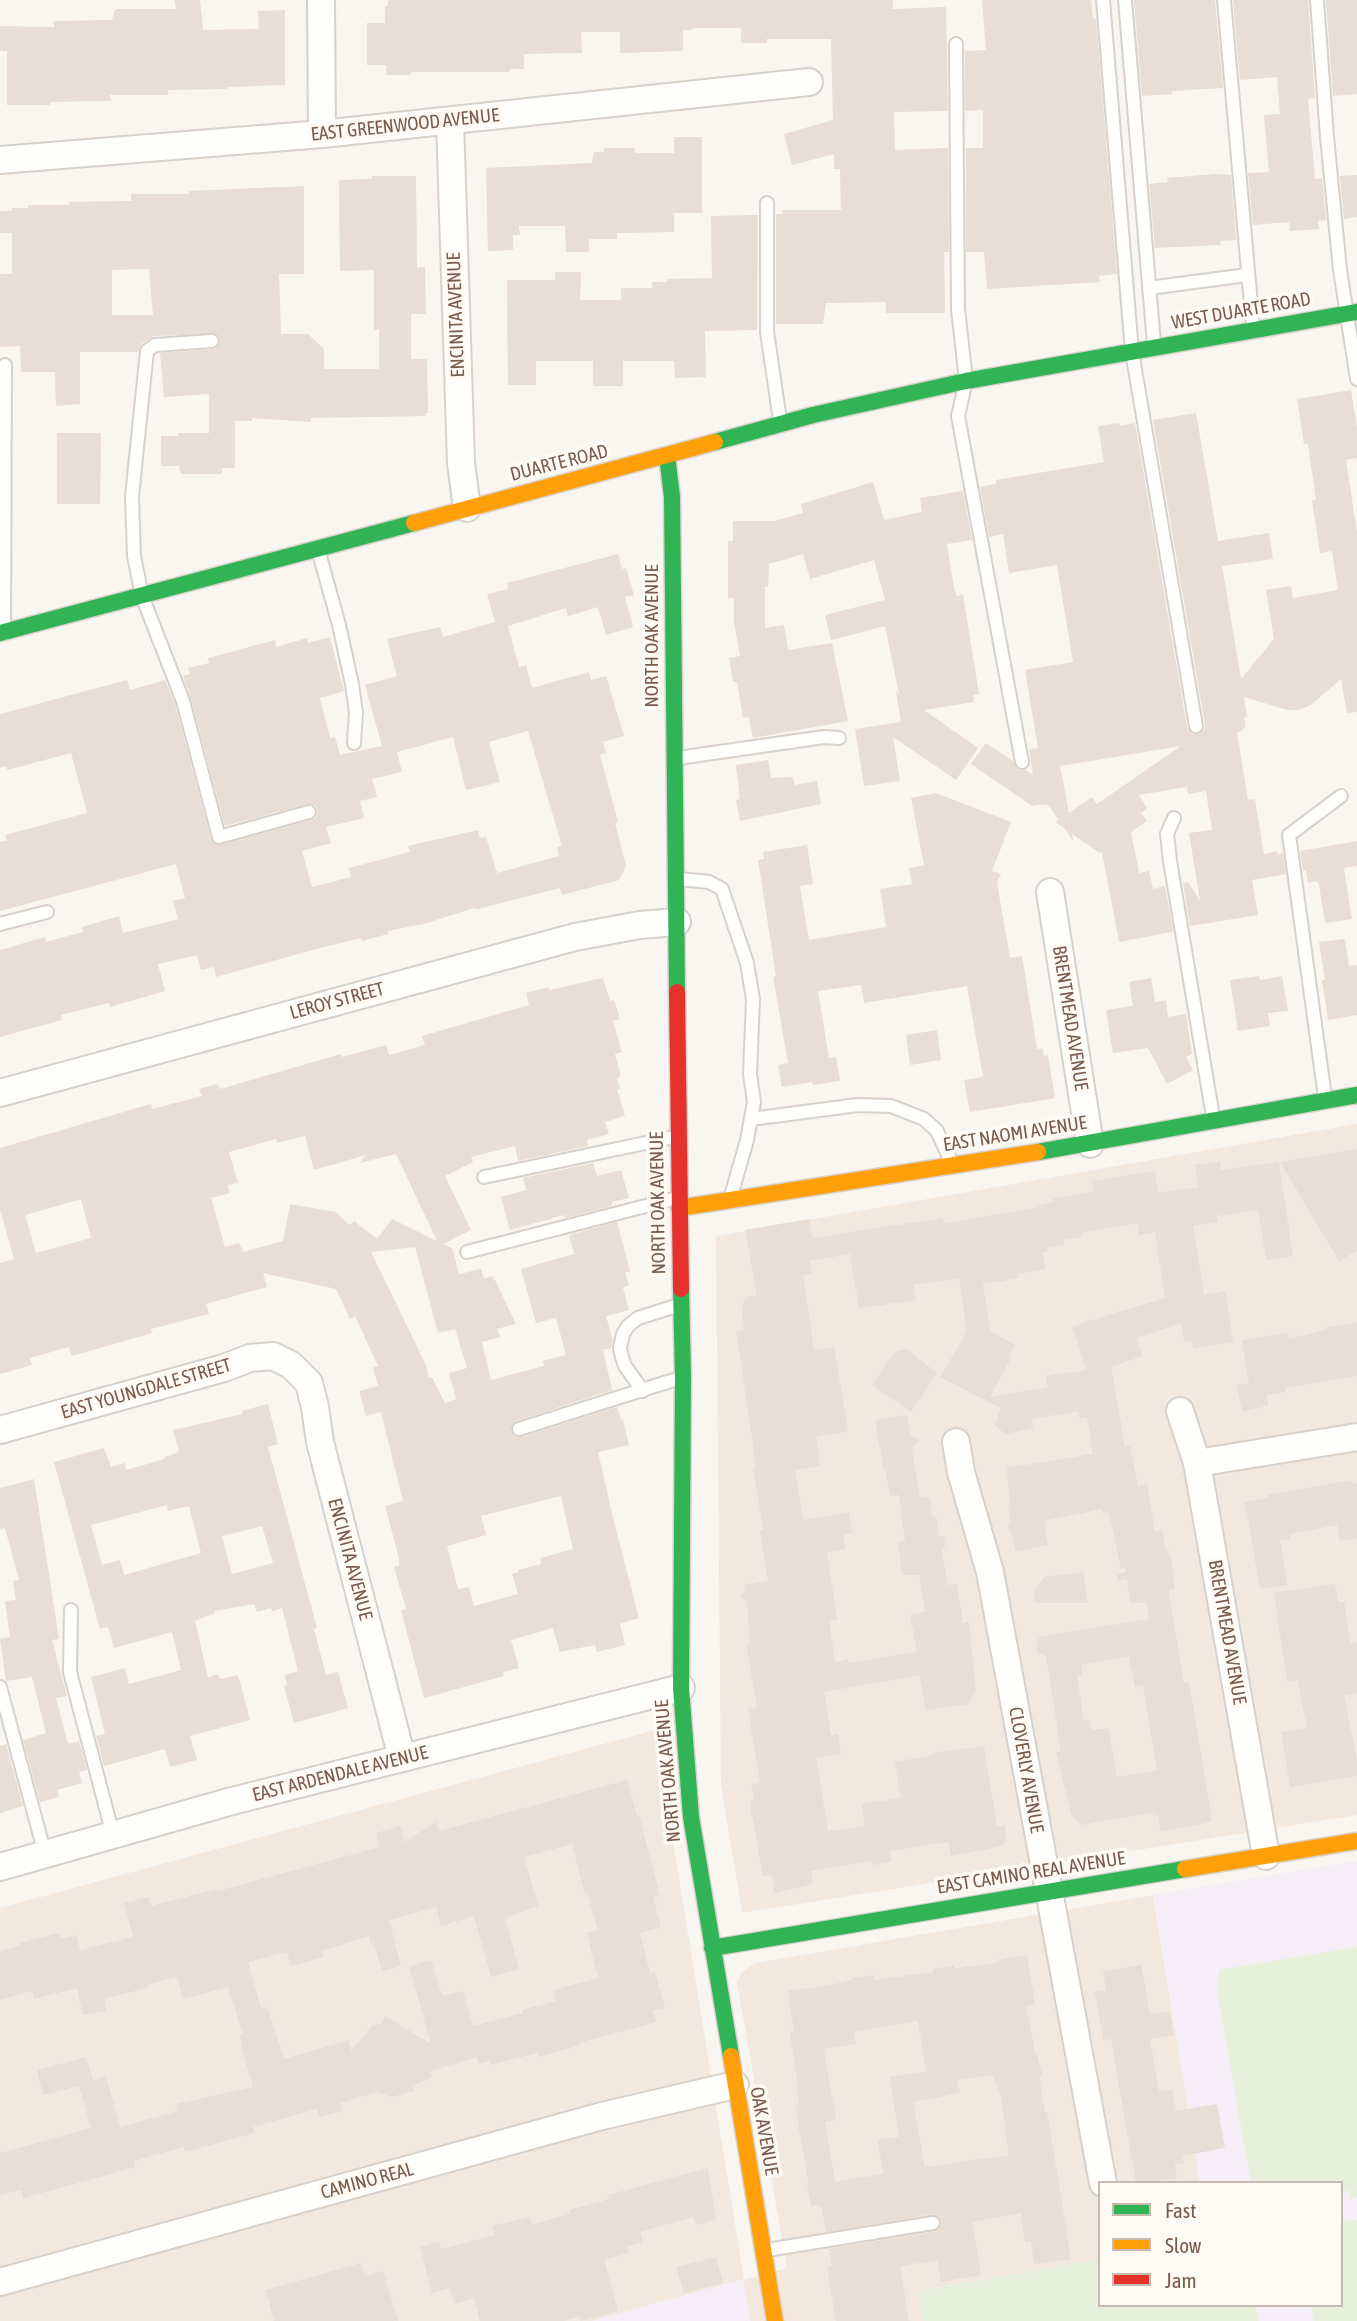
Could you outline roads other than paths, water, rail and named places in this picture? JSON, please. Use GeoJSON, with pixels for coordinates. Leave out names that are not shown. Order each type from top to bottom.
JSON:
{"type":"FeatureCollection","features":[{"type":"Feature","properties":{"kind":"street"},"geometry":{"type":"LineString","coordinates":[[321,0],[323,134]]}},
{"type":"Feature","properties":{"kind":"street","name":"EAST GREENWOOD AVENUE"},"geometry":{"type":"LineString","coordinates":[[0,160],[323,134],[809,82]]}},
{"type":"Feature","properties":{"kind":"street","name":"ENCINITA AVENUE"},"geometry":{"type":"LineString","coordinates":[[450,121],[461,463],[467,508]]}},
{"type":"Feature","properties":{"kind":"street","name":"WEST DUARTE ROAD"},"geometry":{"type":"LineString","coordinates":[[1132,352],[1352,313]]}},
{"type":"Feature","properties":{"kind":"street","name":"DUARTE ROAD"},"geometry":{"type":"LineString","coordinates":[[2,632],[813,415],[966,381],[1132,352]]}},
{"type":"Feature","properties":{"kind":"street","name":"NORTH OAK AVENUE"},"geometry":{"type":"LineString","coordinates":[[667,456],[672,497],[683,1377],[681,1688],[691,1817],[712,1948]]}},
{"type":"Feature","properties":{"kind":"street","name":"BRENTMEAD AVENUE"},"geometry":{"type":"LineString","coordinates":[[1050,892],[1090,1144]]}},
{"type":"Feature","properties":{"kind":"street","name":"LEROY STREET"},"geometry":{"type":"LineString","coordinates":[[0,1093],[575,937],[640,925],[677,922]]}},
{"type":"Feature","properties":{"kind":"street","name":"EAST NAOMI AVENUE"},"geometry":{"type":"LineString","coordinates":[[679,1202],[730,1200],[1090,1144],[1357,1095]]}},
{"type":"Feature","properties":{"kind":"street","name":"EAST YOUNGDALE STREET"},"geometry":{"type":"LineString","coordinates":[[0,1430],[224,1368],[250,1358],[273,1356],[291,1365]]}},
{"type":"Feature","properties":{"kind":"street","name":"ENCINITA AVENUE"},"geometry":{"type":"LineString","coordinates":[[291,1365],[309,1383],[320,1442],[402,1758]]}},
{"type":"Feature","properties":{"kind":"street","name":"BRENTMEAD AVENUE"},"geometry":{"type":"LineString","coordinates":[[1180,1410],[1197,1463],[1266,1856]]}},
{"type":"Feature","properties":{"kind":"street"},"geometry":{"type":"LineString","coordinates":[[1197,1463],[1357,1437]]}},
{"type":"Feature","properties":{"kind":"street","name":"CLOVERLY AVENUE"},"geometry":{"type":"LineString","coordinates":[[956,1442],[961,1472],[990,1572],[1103,2181]]}},
{"type":"Feature","properties":{"kind":"street","name":"EAST ARDENDALE AVENUE"},"geometry":{"type":"LineString","coordinates":[[0,1867],[232,1801],[681,1688]]}},
{"type":"Feature","properties":{"kind":"street","name":"EAST CAMINO REAL AVENUE"},"geometry":{"type":"LineString","coordinates":[[712,1948],[1357,1840]]}},
{"type":"Feature","properties":{"kind":"street","name":"OAK AVENUE"},"geometry":{"type":"LineString","coordinates":[[712,1948],[775,2321]]}},
{"type":"Feature","properties":{"kind":"street","name":"CAMINO REAL"},"geometry":{"type":"LineString","coordinates":[[0,2282],[602,2116],[735,2085]]}},
{"type":"Feature","properties":{"kind":"lane"},"geometry":{"type":"LineString","coordinates":[[1103,0],[1132,352],[1196,726]]}},
{"type":"Feature","properties":{"kind":"lane"},"geometry":{"type":"LineString","coordinates":[[1125,0],[1154,348]]}},
{"type":"Feature","properties":{"kind":"lane"},"geometry":{"type":"LineString","coordinates":[[1224,0],[1253,330]]}},
{"type":"Feature","properties":{"kind":"lane"},"geometry":{"type":"LineString","coordinates":[[1317,0],[1326,137],[1352,313],[1357,379]]}},
{"type":"Feature","properties":{"kind":"lane"},"geometry":{"type":"LineString","coordinates":[[956,44],[958,309],[966,381],[958,418],[1022,762]]}},
{"type":"Feature","properties":{"kind":"lane"},"geometry":{"type":"LineString","coordinates":[[767,203],[767,332],[780,424]]}},
{"type":"Feature","properties":{"kind":"lane"},"geometry":{"type":"LineString","coordinates":[[1149,288],[1247,275]]}},
{"type":"Feature","properties":{"kind":"lane"},"geometry":{"type":"LineString","coordinates":[[212,341],[155,345],[147,351],[132,496],[134,556],[142,596],[183,701],[219,837],[309,812]]}},
{"type":"Feature","properties":{"kind":"lane"},"geometry":{"type":"LineString","coordinates":[[2,632],[5,365]]}},
{"type":"Feature","properties":{"kind":"lane"},"geometry":{"type":"LineString","coordinates":[[318,549],[352,684],[356,713],[354,743]]}},
{"type":"Feature","properties":{"kind":"lane"},"geometry":{"type":"LineString","coordinates":[[674,759],[811,739],[839,738]]}},
{"type":"Feature","properties":{"kind":"lane"},"geometry":{"type":"LineString","coordinates":[[1326,1100],[1289,835],[1341,796]]}},
{"type":"Feature","properties":{"kind":"lane"},"geometry":{"type":"LineString","coordinates":[[1174,818],[1167,834],[1170,860],[1214,1121]]}},
{"type":"Feature","properties":{"kind":"lane"},"geometry":{"type":"LineString","coordinates":[[676,878],[709,882],[722,889],[747,963],[753,999],[750,1074],[754,1102],[747,1140],[730,1200]]}},
{"type":"Feature","properties":{"kind":"lane"},"geometry":{"type":"LineString","coordinates":[[0,924],[47,912]]}},
{"type":"Feature","properties":{"kind":"lane"},"geometry":{"type":"LineString","coordinates":[[751,1119],[858,1105],[891,1106],[924,1119],[937,1131],[953,1165]]}},
{"type":"Feature","properties":{"kind":"lane"},"geometry":{"type":"LineString","coordinates":[[484,1177],[678,1136]]}},
{"type":"Feature","properties":{"kind":"lane"},"geometry":{"type":"LineString","coordinates":[[467,1252],[679,1202]]}},
{"type":"Feature","properties":{"kind":"lane"},"geometry":{"type":"LineString","coordinates":[[643,1391],[625,1366],[620,1348],[623,1334],[638,1318],[680,1305]]}},
{"type":"Feature","properties":{"kind":"lane"},"geometry":{"type":"LineString","coordinates":[[519,1429],[683,1377]]}},
{"type":"Feature","properties":{"kind":"lane"},"geometry":{"type":"LineString","coordinates":[[71,1610],[70,1672],[113,1835]]}},
{"type":"Feature","properties":{"kind":"lane"},"geometry":{"type":"LineString","coordinates":[[0,1687],[45,1854]]}},
{"type":"Feature","properties":{"kind":"lane"},"geometry":{"type":"LineString","coordinates":[[763,2251],[933,2223]]}}]}
